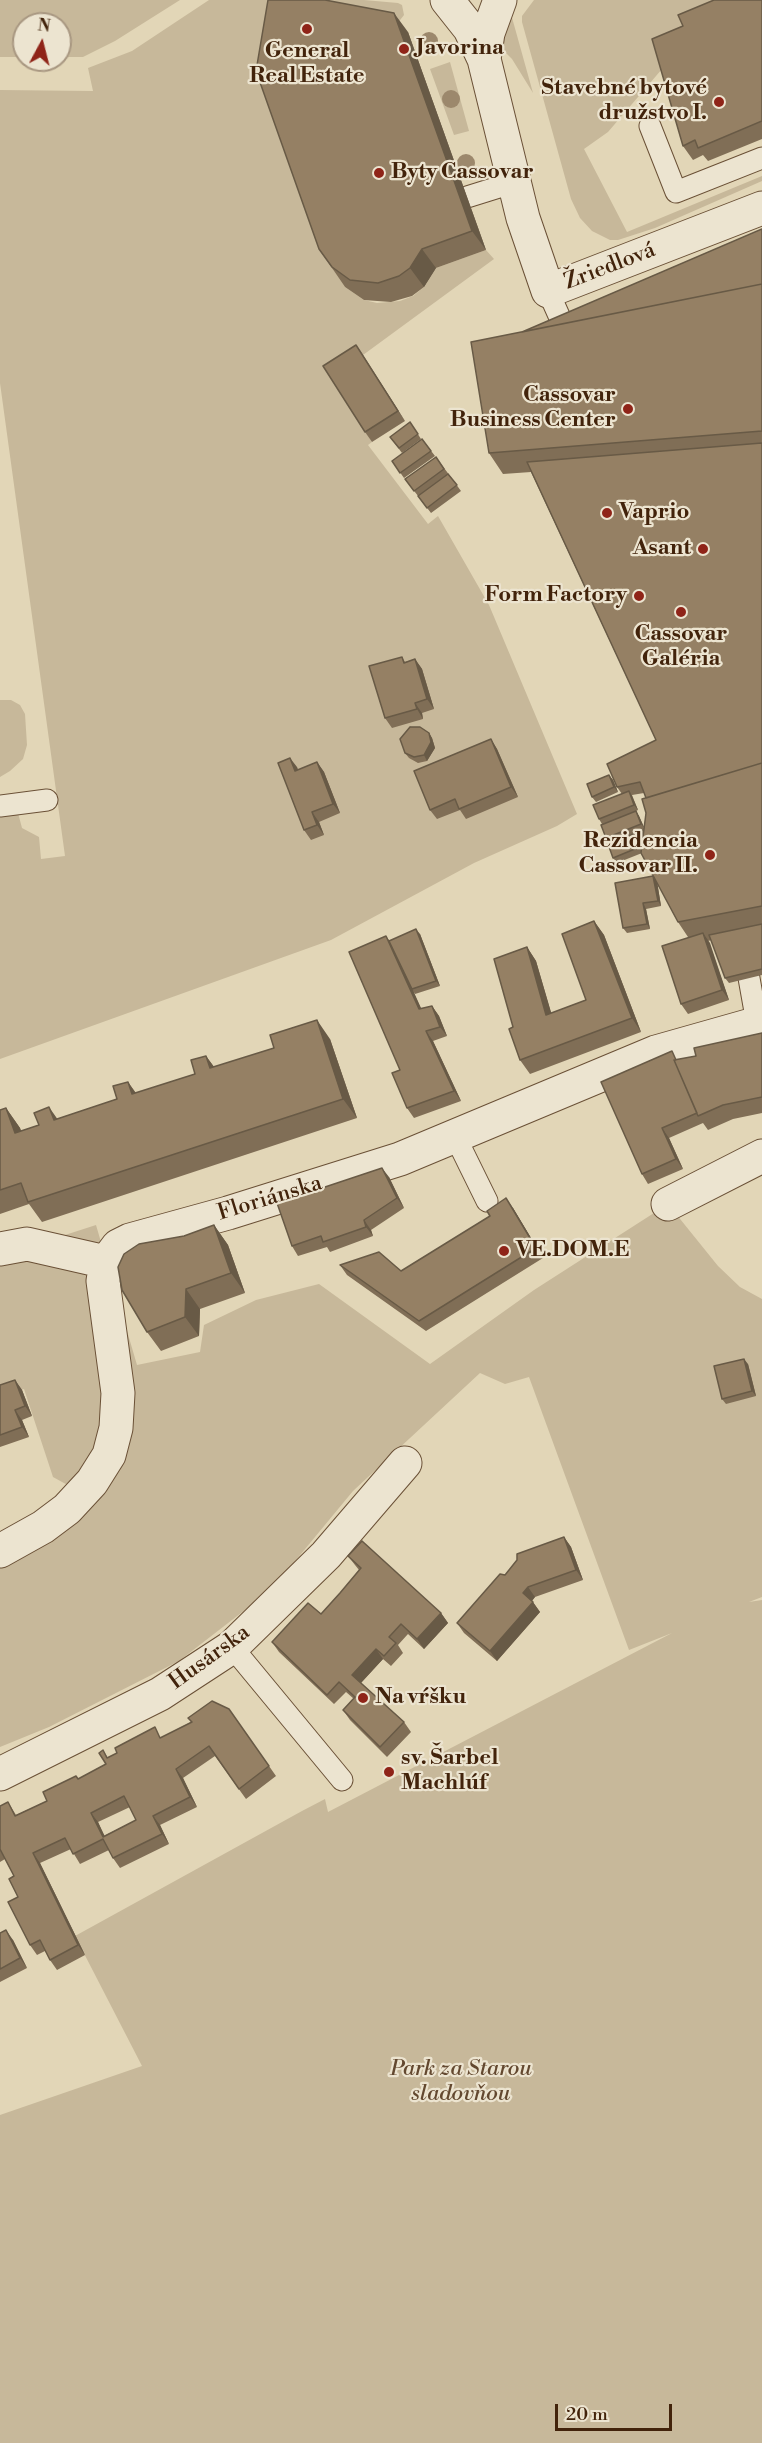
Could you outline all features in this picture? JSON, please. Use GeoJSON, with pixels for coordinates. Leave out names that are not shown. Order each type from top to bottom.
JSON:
{"type":"FeatureCollection","features":[{"type":"Feature","properties":{"kind":"street"},"geometry":{"type":"LineString","coordinates":[[447,0],[470,29],[484,59]]}},
{"type":"Feature","properties":{"kind":"street"},"geometry":{"type":"LineString","coordinates":[[484,59],[488,33],[500,0]]}},
{"type":"Feature","properties":{"kind":"street","name":"Žriedlová"},"geometry":{"type":"LineString","coordinates":[[484,59],[523,218],[549,291],[762,208]]}},
{"type":"Feature","properties":{"kind":"street","name":"Floriánska"},"geometry":{"type":"LineString","coordinates":[[106,1262],[118,1246],[130,1239],[228,1213],[400,1159],[656,1052],[759,1023]]}},
{"type":"Feature","properties":{"kind":"street"},"geometry":{"type":"LineString","coordinates":[[668,1204],[762,1156]]}},
{"type":"Feature","properties":{"kind":"street"},"geometry":{"type":"LineString","coordinates":[[0,1250],[27,1244],[106,1262],[103,1281],[118,1400],[116,1428],[109,1455],[92,1482],[66,1509],[43,1527],[0,1551]]}},
{"type":"Feature","properties":{"kind":"street","name":"Husárska"},"geometry":{"type":"LineString","coordinates":[[0,1774],[160,1694],[232,1647],[326,1555],[405,1463]]}},
{"type":"Feature","properties":{"kind":"lane"},"geometry":{"type":"LineString","coordinates":[[650,126],[676,192],[762,158]]}},
{"type":"Feature","properties":{"kind":"lane"},"geometry":{"type":"LineString","coordinates":[[467,197],[515,182]]}},
{"type":"Feature","properties":{"kind":"lane"},"geometry":{"type":"LineString","coordinates":[[549,291],[564,327]]}},
{"type":"Feature","properties":{"kind":"lane"},"geometry":{"type":"LineString","coordinates":[[0,806],[47,800]]}},
{"type":"Feature","properties":{"kind":"lane"},"geometry":{"type":"LineString","coordinates":[[749,978],[759,1023]]}},
{"type":"Feature","properties":{"kind":"lane"},"geometry":{"type":"LineString","coordinates":[[455,1136],[487,1201]]}},
{"type":"Feature","properties":{"kind":"lane"},"geometry":{"type":"LineString","coordinates":[[232,1647],[342,1780]]}},
{"type":"Feature","properties":{"kind":"green space"},"geometry":{"type":"Polygon","coordinates":[[[0,0],[180,0],[115,41],[83,57],[72,57],[72,12],[12,12],[12,57],[0,57],[0,0]]]}},
{"type":"Feature","properties":{"kind":"green space"},"geometry":{"type":"Polygon","coordinates":[[[209,0],[286,0],[333,269],[345,287],[364,300],[377,303],[400,301],[413,296],[424,287],[436,268],[486,250],[494,259],[363,355],[330,376],[372,442],[368,445],[428,524],[438,516],[489,605],[577,814],[557,826],[474,863],[331,940],[0,1059],[0,815],[18,813],[22,828],[39,837],[41,859],[65,856],[0,383],[0,90],[93,91],[88,68],[132,51],[209,0]]]}},
{"type":"Feature","properties":{"kind":"green space"},"geometry":{"type":"Polygon","coordinates":[[[296,0],[364,0],[398,3],[402,5],[404,15],[397,24],[296,0]]]}},
{"type":"Feature","properties":{"kind":"green space"},"geometry":{"type":"Polygon","coordinates":[[[534,0],[755,0],[662,69],[608,132],[584,149],[627,232],[762,176],[762,181],[655,228],[618,240],[610,240],[592,231],[580,218],[571,199],[522,22],[522,16],[534,0]]]}},
{"type":"Feature","properties":{"kind":"green space"},"geometry":{"type":"Polygon","coordinates":[[[511,14],[533,93],[512,59],[504,51],[504,38],[511,14]]]}},
{"type":"Feature","properties":{"kind":"green space"},"geometry":{"type":"Polygon","coordinates":[[[450,62],[469,131],[454,135],[430,69],[450,62]]]}},
{"type":"Feature","properties":{"kind":"green space"},"geometry":{"type":"Polygon","coordinates":[[[0,700],[11,700],[20,705],[25,714],[27,745],[23,759],[0,777],[0,700]]]}},
{"type":"Feature","properties":{"kind":"green space","name":"Park za Starou sladovňou"},"geometry":{"type":"Polygon","coordinates":[[[668,1204],[718,1266],[740,1287],[762,1299],[762,1597],[749,1602],[762,1600],[762,2443],[0,2443],[0,2115],[142,2066],[75,1936],[325,1799],[328,1812],[672,1633],[629,1650],[529,1377],[505,1384],[480,1373],[353,1491],[272,1589],[179,1661],[49,1727],[0,1747],[0,1551],[82,1493],[53,1477],[24,1389],[0,1397],[0,1256],[96,1225],[137,1365],[200,1352],[204,1325],[256,1300],[319,1284],[430,1364],[534,1290],[668,1204]]]}},
{"type":"Feature","properties":{"kind":"building","name":"Byty Cassovar"},"geometry":{"type":"Polygon","coordinates":[[[268,0],[325,0],[394,13],[472,231],[422,249],[410,268],[399,276],[378,283],[350,280],[332,267],[319,249],[256,71],[268,0]]]}},
{"type":"Feature","properties":{"kind":"building","name":"Stavebné bytové družstvo I."},"geometry":{"type":"Polygon","coordinates":[[[714,0],[762,0],[762,121],[698,148],[695,140],[683,146],[652,39],[683,26],[678,15],[714,0]]]}},
{"type":"Feature","properties":{"kind":"building"},"geometry":{"type":"Polygon","coordinates":[[[762,229],[762,284],[522,332],[762,229]]]}},
{"type":"Feature","properties":{"kind":"building","name":"Cassovar Business Center"},"geometry":{"type":"Polygon","coordinates":[[[762,284],[762,431],[489,453],[471,342],[762,284]]]}},
{"type":"Feature","properties":{"kind":"building"},"geometry":{"type":"Polygon","coordinates":[[[356,345],[398,411],[365,432],[323,366],[356,345]]]}},
{"type":"Feature","properties":{"kind":"building"},"geometry":{"type":"Polygon","coordinates":[[[410,422],[418,434],[399,448],[390,437],[410,422]]]}},
{"type":"Feature","properties":{"kind":"building"},"geometry":{"type":"Polygon","coordinates":[[[422,439],[431,451],[400,473],[392,461],[422,439]]]}},
{"type":"Feature","properties":{"kind":"building"},"geometry":{"type":"Polygon","coordinates":[[[762,443],[762,763],[646,798],[640,782],[617,787],[607,764],[656,740],[527,462],[762,443]]]}},
{"type":"Feature","properties":{"kind":"building"},"geometry":{"type":"Polygon","coordinates":[[[436,457],[444,469],[414,491],[405,479],[436,457]]]}},
{"type":"Feature","properties":{"kind":"building"},"geometry":{"type":"Polygon","coordinates":[[[448,474],[457,485],[427,508],[418,496],[448,474]]]}},
{"type":"Feature","properties":{"kind":"building"},"geometry":{"type":"Polygon","coordinates":[[[402,657],[404,663],[415,659],[427,699],[415,703],[417,709],[385,718],[369,666],[402,657]]]}},
{"type":"Feature","properties":{"kind":"building"},"geometry":{"type":"Polygon","coordinates":[[[410,727],[420,727],[429,733],[431,742],[424,755],[414,757],[405,753],[400,739],[410,727]]]}},
{"type":"Feature","properties":{"kind":"building"},"geometry":{"type":"Polygon","coordinates":[[[491,739],[511,787],[459,809],[455,799],[430,810],[414,771],[491,739]]]}},
{"type":"Feature","properties":{"kind":"building"},"geometry":{"type":"Polygon","coordinates":[[[290,758],[295,771],[317,762],[333,804],[312,812],[317,825],[304,830],[278,763],[290,758]]]}},
{"type":"Feature","properties":{"kind":"building","name":"Rezidencia Cassovar II."},"geometry":{"type":"Polygon","coordinates":[[[762,763],[762,906],[678,922],[641,853],[646,813],[642,799],[762,763]]]}},
{"type":"Feature","properties":{"kind":"building"},"geometry":{"type":"Polygon","coordinates":[[[609,775],[614,787],[592,797],[587,784],[609,775]]]}},
{"type":"Feature","properties":{"kind":"building"},"geometry":{"type":"Polygon","coordinates":[[[629,791],[634,805],[599,819],[593,805],[629,791]]]}},
{"type":"Feature","properties":{"kind":"building"},"geometry":{"type":"Polygon","coordinates":[[[636,811],[641,824],[606,838],[601,825],[636,811]]]}},
{"type":"Feature","properties":{"kind":"building"},"geometry":{"type":"Polygon","coordinates":[[[643,830],[642,846],[613,858],[608,844],[643,830]]]}},
{"type":"Feature","properties":{"kind":"building"},"geometry":{"type":"Polygon","coordinates":[[[653,876],[658,901],[643,903],[647,924],[623,928],[615,883],[653,876]]]}},
{"type":"Feature","properties":{"kind":"building"},"geometry":{"type":"Polygon","coordinates":[[[594,921],[632,1018],[520,1060],[509,1029],[513,1027],[494,959],[527,947],[546,1015],[586,1000],[562,934],[594,921]]]}},
{"type":"Feature","properties":{"kind":"building"},"geometry":{"type":"Polygon","coordinates":[[[762,924],[762,969],[725,978],[709,935],[762,924]]]}},
{"type":"Feature","properties":{"kind":"building"},"geometry":{"type":"Polygon","coordinates":[[[416,929],[436,981],[412,989],[389,941],[416,929]]]}},
{"type":"Feature","properties":{"kind":"building"},"geometry":{"type":"Polygon","coordinates":[[[703,933],[722,990],[681,1004],[662,946],[703,933]]]}},
{"type":"Feature","properties":{"kind":"building"},"geometry":{"type":"Polygon","coordinates":[[[386,936],[419,1009],[432,1006],[440,1027],[426,1031],[454,1091],[407,1108],[392,1073],[400,1070],[349,952],[386,936]]]}},
{"type":"Feature","properties":{"kind":"building"},"geometry":{"type":"Polygon","coordinates":[[[317,1020],[343,1099],[28,1202],[21,1183],[0,1190],[0,1110],[6,1108],[15,1133],[39,1125],[34,1113],[49,1107],[54,1120],[117,1099],[113,1086],[128,1082],[132,1094],[195,1074],[191,1060],[206,1056],[210,1068],[274,1048],[270,1035],[317,1020]]]}},
{"type":"Feature","properties":{"kind":"building"},"geometry":{"type":"Polygon","coordinates":[[[762,1033],[762,1097],[723,1105],[698,1116],[674,1060],[696,1056],[694,1048],[762,1033]]]}},
{"type":"Feature","properties":{"kind":"building"},"geometry":{"type":"Polygon","coordinates":[[[672,1051],[697,1113],[662,1128],[676,1159],[642,1174],[601,1082],[672,1051]]]}},
{"type":"Feature","properties":{"kind":"building"},"geometry":{"type":"Polygon","coordinates":[[[382,1168],[397,1198],[364,1220],[366,1227],[323,1242],[321,1236],[292,1246],[277,1203],[382,1168]]]}},
{"type":"Feature","properties":{"kind":"building"},"geometry":{"type":"Polygon","coordinates":[[[506,1198],[536,1248],[419,1321],[340,1265],[379,1252],[401,1271],[490,1216],[487,1211],[506,1198]]]}},
{"type":"Feature","properties":{"kind":"building"},"geometry":{"type":"Polygon","coordinates":[[[214,1225],[231,1273],[186,1289],[185,1317],[147,1332],[122,1290],[118,1267],[124,1254],[139,1244],[184,1236],[214,1225]]]}},
{"type":"Feature","properties":{"kind":"building"},"geometry":{"type":"Polygon","coordinates":[[[744,1359],[752,1391],[722,1399],[714,1366],[744,1359]]]}},
{"type":"Feature","properties":{"kind":"building"},"geometry":{"type":"Polygon","coordinates":[[[15,1380],[25,1406],[15,1410],[22,1427],[0,1435],[0,1385],[15,1380]]]}},
{"type":"Feature","properties":{"kind":"building"},"geometry":{"type":"Polygon","coordinates":[[[564,1537],[576,1570],[528,1587],[523,1593],[533,1602],[490,1651],[457,1623],[500,1574],[505,1575],[517,1560],[517,1554],[564,1537]]]}},
{"type":"Feature","properties":{"kind":"building"},"geometry":{"type":"Polygon","coordinates":[[[362,1541],[441,1613],[417,1639],[401,1624],[389,1637],[396,1643],[384,1656],[376,1649],[352,1675],[404,1722],[380,1747],[343,1710],[355,1697],[339,1682],[327,1695],[272,1642],[308,1603],[321,1614],[340,1593],[361,1568],[348,1556],[362,1541]]]}},
{"type":"Feature","properties":{"kind":"building"},"geometry":{"type":"Polygon","coordinates":[[[212,1701],[229,1709],[269,1766],[239,1789],[209,1746],[176,1769],[190,1797],[153,1816],[162,1834],[113,1858],[103,1839],[73,1854],[65,1838],[33,1853],[78,1945],[50,1960],[40,1940],[30,1945],[8,1902],[18,1897],[9,1879],[14,1876],[0,1849],[0,1806],[8,1802],[15,1816],[47,1801],[43,1792],[76,1776],[78,1779],[106,1764],[99,1753],[103,1750],[107,1758],[117,1753],[115,1748],[155,1727],[160,1738],[192,1722],[188,1718],[212,1701]],[[124,1796],[91,1813],[103,1837],[136,1820],[124,1796]]]}},
{"type":"Feature","properties":{"kind":"building"},"geometry":{"type":"Polygon","coordinates":[[[6,1930],[20,1958],[0,1969],[0,1933],[6,1930]]]}},
{"type":"Feature","properties":{"kind":"place","name":"General Real Estate"},"geometry":{"type":"Point","coordinates":[307,29]}},
{"type":"Feature","properties":{"kind":"place","name":"Javorina"},"geometry":{"type":"Point","coordinates":[404,49]}},
{"type":"Feature","properties":{"kind":"place","name":"Stavebné bytové družstvo I."},"geometry":{"type":"Point","coordinates":[719,102]}},
{"type":"Feature","properties":{"kind":"place","name":"Byty Cassovar"},"geometry":{"type":"Point","coordinates":[379,173]}},
{"type":"Feature","properties":{"kind":"place","name":"Cassovar Business Center"},"geometry":{"type":"Point","coordinates":[628,409]}},
{"type":"Feature","properties":{"kind":"place","name":"Vaprio"},"geometry":{"type":"Point","coordinates":[607,513]}},
{"type":"Feature","properties":{"kind":"place","name":"Asant"},"geometry":{"type":"Point","coordinates":[703,549]}},
{"type":"Feature","properties":{"kind":"place","name":"Form Factory"},"geometry":{"type":"Point","coordinates":[639,596]}},
{"type":"Feature","properties":{"kind":"place","name":"Cassovar Galéria"},"geometry":{"type":"Point","coordinates":[681,612]}},
{"type":"Feature","properties":{"kind":"place","name":"Rezidencia Cassovar II."},"geometry":{"type":"Point","coordinates":[710,855]}},
{"type":"Feature","properties":{"kind":"place","name":"VE.DOM.E"},"geometry":{"type":"Point","coordinates":[504,1251]}},
{"type":"Feature","properties":{"kind":"place","name":"Na vŕšku"},"geometry":{"type":"Point","coordinates":[363,1698]}},
{"type":"Feature","properties":{"kind":"place","name":"sv. Šarbel Machlúf"},"geometry":{"type":"Point","coordinates":[389,1772]}}]}
